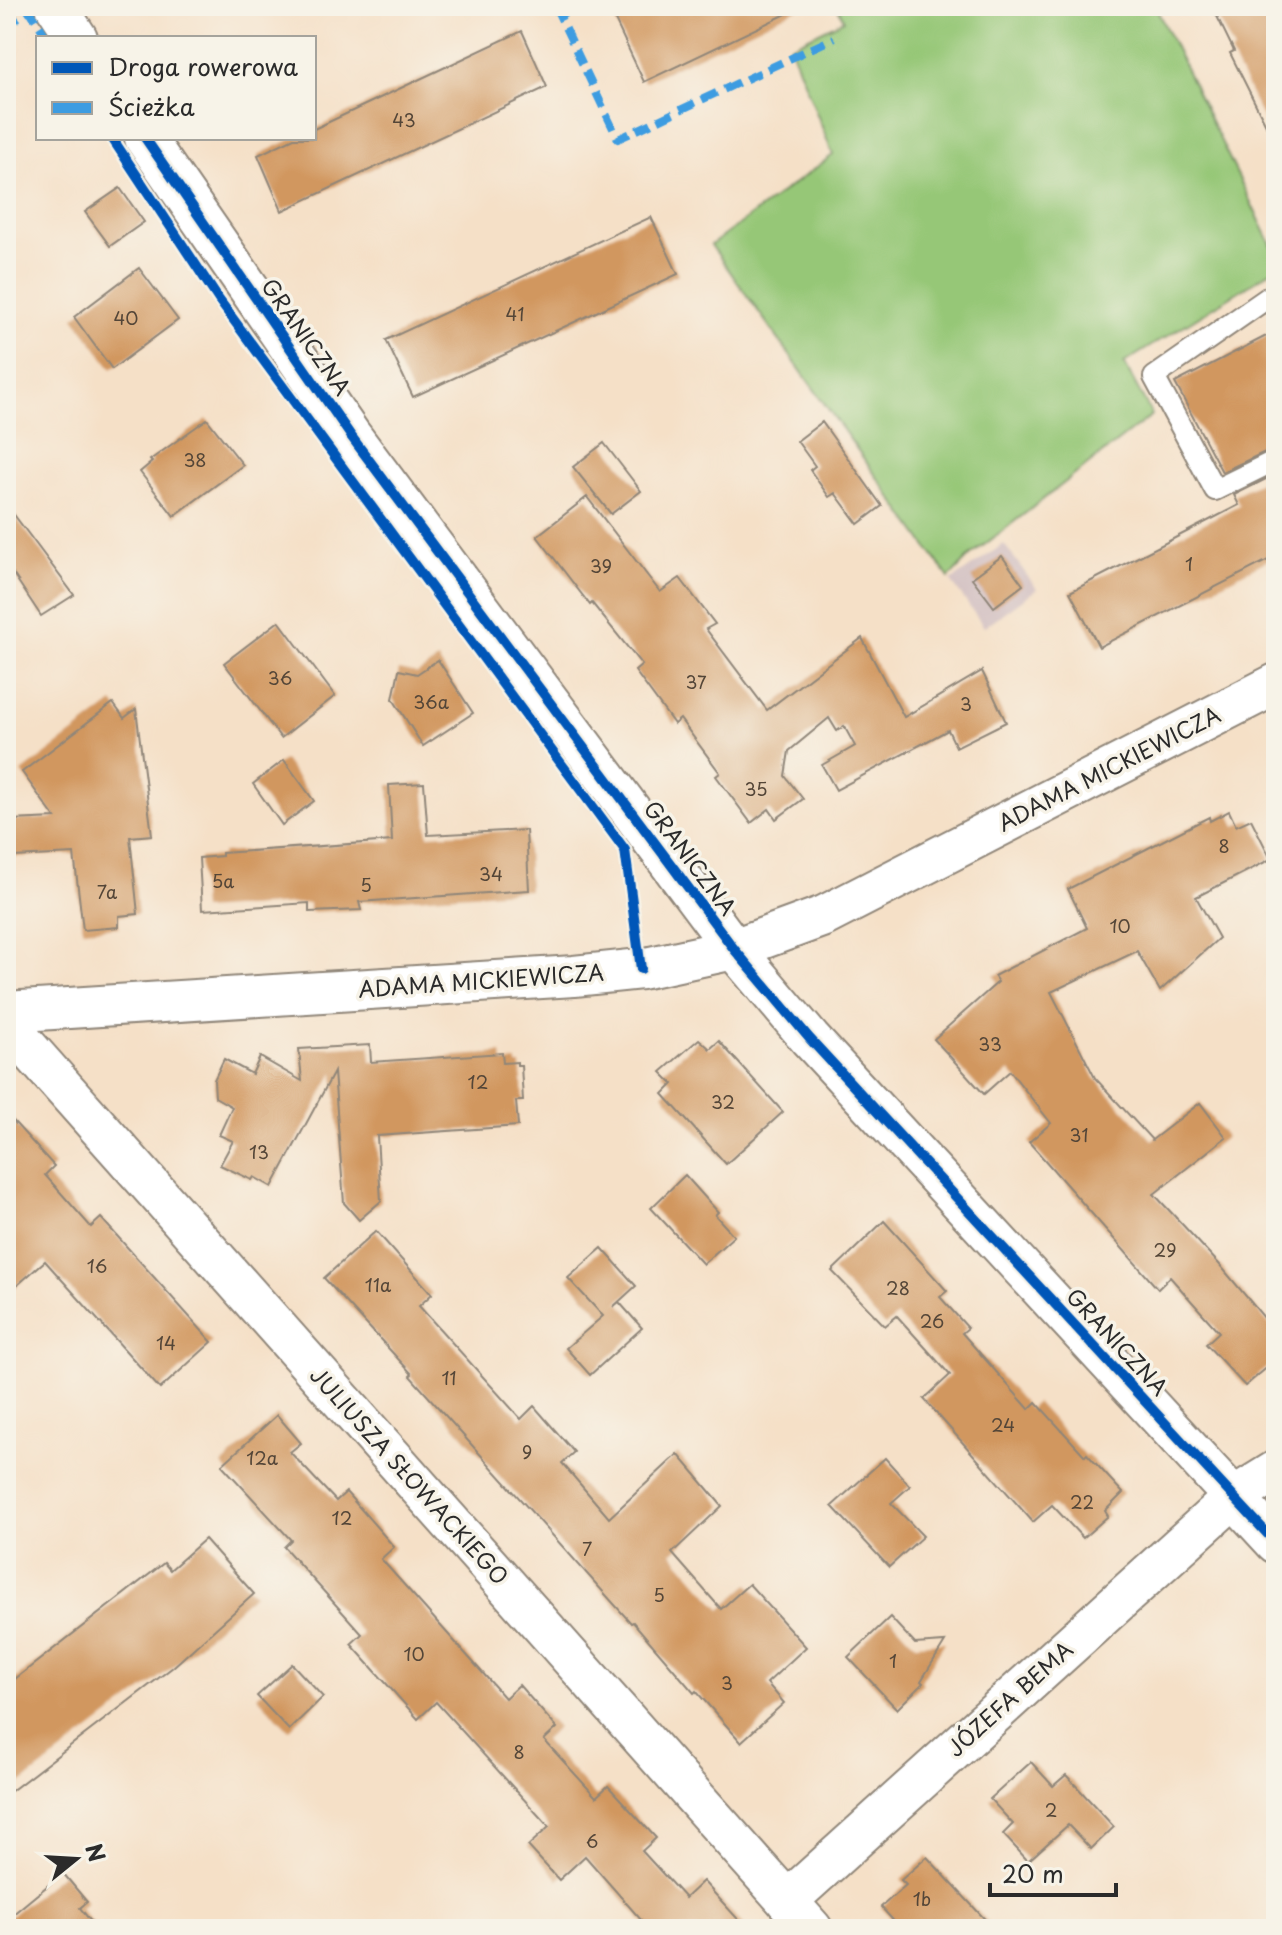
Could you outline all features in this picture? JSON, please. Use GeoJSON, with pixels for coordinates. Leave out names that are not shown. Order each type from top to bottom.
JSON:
{"type":"FeatureCollection","features":[{"type":"Feature","properties":{"kind":"street"},"geometry":{"type":"LineString","coordinates":[[56,6],[76,36]]}},
{"type":"Feature","properties":{"kind":"street","name":"GRANICZNA"},"geometry":{"type":"LineString","coordinates":[[146,140],[351,436],[734,949],[810,1039],[1276,1543]]}},
{"type":"Feature","properties":{"kind":"street","name":"ADAMA MICKIEWICZA"},"geometry":{"type":"LineString","coordinates":[[6,1012],[574,976],[641,969],[734,949],[824,916],[1276,684]]}},
{"type":"Feature","properties":{"kind":"street","name":"JULIUSZA SŁOWACKIEGO"},"geometry":{"type":"LineString","coordinates":[[6,1023],[800,1915]]}},
{"type":"Feature","properties":{"kind":"street","name":"JÓZEFA BEMA"},"geometry":{"type":"LineString","coordinates":[[800,1915],[1234,1497],[1276,1471]]}},
{"type":"Feature","properties":{"kind":"lane"},"geometry":{"type":"LineString","coordinates":[[1276,292],[1154,377],[1215,490],[1276,460]]}},
{"type":"Feature","properties":{"kind":"shaded area"},"geometry":{"type":"Polygon","coordinates":[[[1004,544],[1037,589],[984,627],[951,581],[1004,544]]]}},
{"type":"Feature","properties":{"kind":"green space"},"geometry":{"type":"Polygon","coordinates":[[[837,6],[1155,6],[1276,254],[1276,268],[1124,363],[1152,415],[970,556],[949,578],[711,245],[833,155],[790,46],[844,20],[837,6]]]}},
{"type":"Feature","properties":{"kind":"building"},"geometry":{"type":"Polygon","coordinates":[[[638,6],[803,6],[644,82],[614,18],[638,6]]]}},
{"type":"Feature","properties":{"kind":"building"},"geometry":{"type":"Polygon","coordinates":[[[1212,6],[1276,6],[1276,145],[1230,53],[1234,51],[1212,6]]]}},
{"type":"Feature","properties":{"kind":"building"},"geometry":{"type":"Polygon","coordinates":[[[522,31],[547,87],[282,211],[258,155],[290,140],[316,140],[316,128],[522,31]]]}},
{"type":"Feature","properties":{"kind":"building"},"geometry":{"type":"Polygon","coordinates":[[[120,188],[144,222],[110,246],[85,212],[120,188]]]}},
{"type":"Feature","properties":{"kind":"building"},"geometry":{"type":"Polygon","coordinates":[[[651,217],[678,274],[413,397],[386,340],[651,217]]]}},
{"type":"Feature","properties":{"kind":"building"},"geometry":{"type":"Polygon","coordinates":[[[139,268],[178,320],[112,369],[74,317],[139,268]]]}},
{"type":"Feature","properties":{"kind":"building"},"geometry":{"type":"Polygon","coordinates":[[[1276,331],[1276,447],[1222,472],[1175,383],[1276,331]]]}},
{"type":"Feature","properties":{"kind":"building"},"geometry":{"type":"Polygon","coordinates":[[[207,419],[243,465],[174,516],[140,472],[152,462],[150,460],[207,419]]]}},
{"type":"Feature","properties":{"kind":"building"},"geometry":{"type":"Polygon","coordinates":[[[822,422],[882,506],[858,524],[835,493],[829,497],[810,470],[815,466],[797,441],[822,422]]]}},
{"type":"Feature","properties":{"kind":"building"},"geometry":{"type":"Polygon","coordinates":[[[604,443],[641,491],[611,514],[573,467],[604,443]]]}},
{"type":"Feature","properties":{"kind":"building"},"geometry":{"type":"Polygon","coordinates":[[[1276,474],[1276,575],[1268,560],[1099,647],[1070,592],[1239,505],[1234,495],[1276,474]]]}},
{"type":"Feature","properties":{"kind":"building"},"geometry":{"type":"Polygon","coordinates":[[[587,497],[660,592],[680,578],[715,624],[706,629],[767,710],[862,638],[904,717],[982,671],[1006,722],[956,747],[948,730],[836,790],[822,765],[855,746],[844,726],[837,731],[829,718],[789,751],[785,776],[803,799],[776,819],[769,809],[751,823],[716,776],[720,773],[680,719],[674,724],[635,671],[642,665],[592,603],[590,605],[537,536],[587,497]]]}},
{"type":"Feature","properties":{"kind":"building"},"geometry":{"type":"Polygon","coordinates":[[[6,504],[74,595],[41,616],[6,563],[6,504]]]}},
{"type":"Feature","properties":{"kind":"building"},"geometry":{"type":"Polygon","coordinates":[[[1002,556],[1023,585],[994,607],[972,578],[1002,556]]]}},
{"type":"Feature","properties":{"kind":"building"},"geometry":{"type":"Polygon","coordinates":[[[279,621],[335,696],[281,738],[224,663],[279,621]]]}},
{"type":"Feature","properties":{"kind":"building"},"geometry":{"type":"Polygon","coordinates":[[[438,660],[473,713],[423,746],[393,699],[399,670],[417,674],[438,660]]]}},
{"type":"Feature","properties":{"kind":"building"},"geometry":{"type":"Polygon","coordinates":[[[113,703],[124,718],[136,709],[152,835],[130,837],[138,914],[119,916],[119,927],[83,930],[74,854],[13,857],[12,820],[55,818],[22,772],[113,703]]]}},
{"type":"Feature","properties":{"kind":"building"},"geometry":{"type":"Polygon","coordinates":[[[284,760],[314,801],[282,825],[253,784],[284,760]]]}},
{"type":"Feature","properties":{"kind":"building"},"geometry":{"type":"Polygon","coordinates":[[[424,783],[428,835],[526,830],[529,890],[359,902],[361,910],[309,912],[309,903],[202,910],[199,858],[222,856],[222,853],[392,841],[389,785],[424,783]]]}},
{"type":"Feature","properties":{"kind":"building"},"geometry":{"type":"Polygon","coordinates":[[[1229,811],[1236,826],[1251,819],[1271,859],[1196,897],[1219,938],[1160,991],[1137,951],[1051,992],[1095,1078],[1152,1140],[1200,1103],[1226,1137],[1154,1194],[1276,1332],[1276,1360],[1245,1386],[1206,1344],[1219,1332],[1170,1277],[1158,1289],[1029,1142],[1051,1123],[1010,1071],[984,1094],[934,1039],[998,982],[994,976],[1087,928],[1068,889],[1209,817],[1210,821],[1229,811]]]}},
{"type":"Feature","properties":{"kind":"building"},"geometry":{"type":"Polygon","coordinates":[[[699,1039],[710,1049],[719,1041],[783,1112],[726,1164],[663,1094],[673,1084],[661,1072],[699,1039]]]}},
{"type":"Feature","properties":{"kind":"building"},"geometry":{"type":"Polygon","coordinates":[[[370,1045],[371,1062],[502,1053],[503,1063],[517,1062],[521,1065],[523,1101],[516,1101],[518,1126],[377,1136],[381,1201],[359,1220],[344,1203],[334,1072],[272,1187],[220,1165],[233,1141],[219,1135],[232,1107],[215,1097],[214,1080],[224,1059],[252,1074],[260,1057],[302,1081],[299,1049],[370,1045]]]}},
{"type":"Feature","properties":{"kind":"building"},"geometry":{"type":"Polygon","coordinates":[[[6,1113],[54,1166],[45,1175],[91,1227],[101,1218],[212,1342],[160,1389],[45,1261],[6,1295],[6,1113]]]}},
{"type":"Feature","properties":{"kind":"building"},"geometry":{"type":"Polygon","coordinates":[[[685,1175],[718,1212],[715,1215],[734,1236],[703,1264],[651,1208],[685,1175]]]}},
{"type":"Feature","properties":{"kind":"building"},"geometry":{"type":"Polygon","coordinates":[[[884,1221],[947,1291],[940,1297],[968,1328],[962,1333],[1029,1409],[1036,1402],[1123,1493],[1105,1511],[1108,1516],[1083,1538],[1052,1505],[1033,1522],[924,1399],[950,1375],[897,1316],[885,1326],[832,1271],[884,1221]]]}},
{"type":"Feature","properties":{"kind":"building"},"geometry":{"type":"Polygon","coordinates":[[[376,1231],[432,1294],[419,1306],[521,1419],[534,1406],[574,1452],[562,1463],[609,1518],[678,1454],[722,1506],[672,1553],[721,1609],[749,1584],[806,1647],[767,1683],[784,1703],[741,1742],[324,1278],[376,1231]]]}},
{"type":"Feature","properties":{"kind":"building"},"geometry":{"type":"Polygon","coordinates":[[[602,1248],[636,1286],[613,1307],[619,1302],[642,1328],[590,1375],[566,1348],[603,1316],[568,1278],[602,1248]]]}},
{"type":"Feature","properties":{"kind":"building"},"geometry":{"type":"Polygon","coordinates":[[[277,1415],[301,1443],[290,1452],[336,1501],[346,1492],[394,1547],[381,1559],[505,1698],[519,1685],[557,1728],[544,1740],[596,1797],[608,1786],[656,1838],[642,1851],[685,1898],[703,1881],[747,1929],[649,1929],[585,1856],[559,1880],[528,1846],[549,1827],[436,1702],[418,1719],[351,1644],[362,1634],[284,1547],[291,1540],[222,1465],[277,1415]]]}},
{"type":"Feature","properties":{"kind":"building"},"geometry":{"type":"Polygon","coordinates":[[[885,1458],[910,1486],[891,1503],[923,1536],[889,1567],[832,1506],[885,1458]]]}},
{"type":"Feature","properties":{"kind":"building"},"geometry":{"type":"Polygon","coordinates":[[[205,1539],[254,1594],[173,1667],[6,1795],[6,1686],[164,1563],[170,1570],[205,1539]]]}},
{"type":"Feature","properties":{"kind":"building"},"geometry":{"type":"Polygon","coordinates":[[[890,1617],[915,1644],[945,1642],[921,1681],[923,1683],[897,1709],[848,1657],[890,1617]]]}},
{"type":"Feature","properties":{"kind":"building"},"geometry":{"type":"Polygon","coordinates":[[[292,1664],[323,1697],[289,1730],[257,1696],[292,1664]]]}},
{"type":"Feature","properties":{"kind":"building"},"geometry":{"type":"Polygon","coordinates":[[[1031,1762],[1053,1786],[1066,1775],[1114,1827],[1091,1849],[1068,1825],[1028,1861],[1003,1834],[1013,1824],[990,1799],[1031,1762]]]}},
{"type":"Feature","properties":{"kind":"building"},"geometry":{"type":"Polygon","coordinates":[[[927,1857],[994,1929],[901,1929],[881,1907],[906,1885],[901,1880],[927,1857]]]}},
{"type":"Feature","properties":{"kind":"building"},"geometry":{"type":"Polygon","coordinates":[[[63,1873],[87,1902],[80,1908],[97,1929],[6,1929],[6,1920],[63,1873]]]}},
{"type":"Feature","properties":{"kind":"marked path"},"geometry":{"type":"LineString","coordinates":[[27,6],[46,36]]}},
{"type":"Feature","properties":{"kind":"marked path"},"geometry":{"type":"LineString","coordinates":[[6,27],[33,6]]}},
{"type":"Feature","properties":{"kind":"marked path"},"geometry":{"type":"LineString","coordinates":[[555,6],[618,139],[834,38]]}},
{"type":"Feature","properties":{"kind":"marked path"},"geometry":{"type":"LineString","coordinates":[[560,15],[578,6]]}},
{"type":"Feature","properties":{"kind":"cycle path"},"geometry":{"type":"LineString","coordinates":[[113,140],[219,300],[625,850],[641,969]]}},
{"type":"Feature","properties":{"kind":"cycle path"},"geometry":{"type":"LineString","coordinates":[[146,140],[351,436],[734,949],[810,1039],[1276,1543]]}}]}
